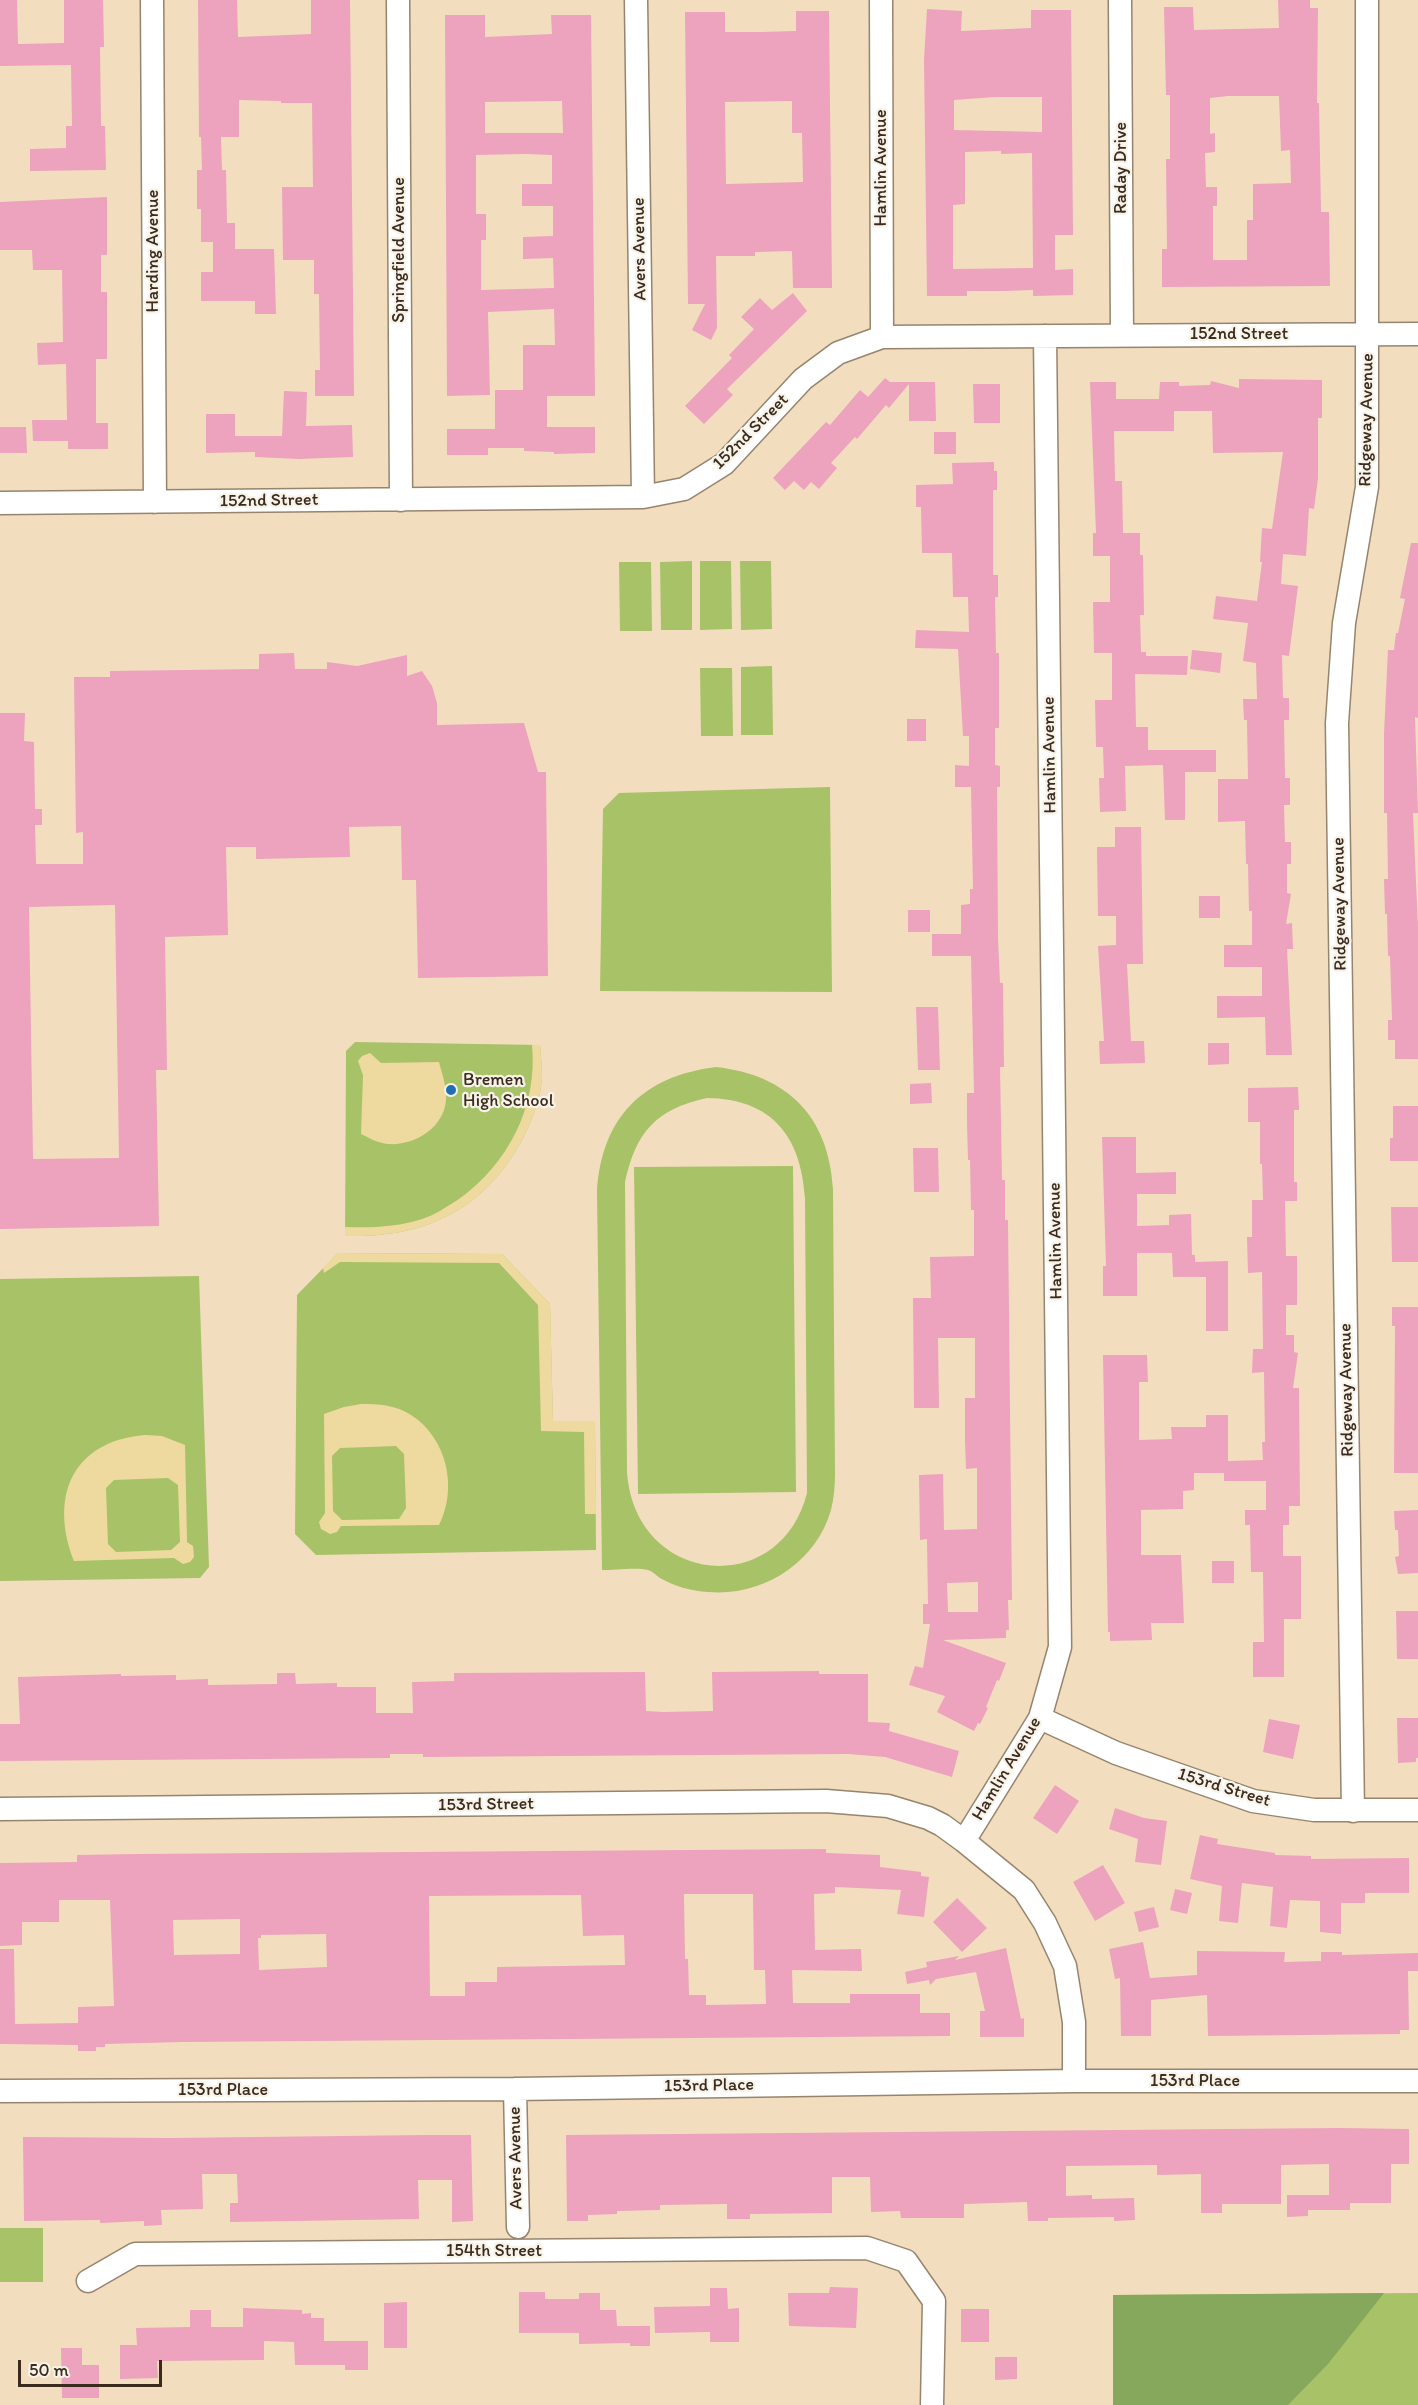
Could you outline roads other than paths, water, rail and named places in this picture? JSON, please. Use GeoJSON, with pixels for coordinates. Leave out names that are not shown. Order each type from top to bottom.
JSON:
{"type":"FeatureCollection","features":[{"type":"Feature","properties":{"kind":"street","name":"Harding Avenue"},"geometry":{"type":"LineString","coordinates":[[152,0],[155,502]]}},
{"type":"Feature","properties":{"kind":"street","name":"Springfield Avenue"},"geometry":{"type":"LineString","coordinates":[[398,0],[400,500]]}},
{"type":"Feature","properties":{"kind":"street","name":"Avers Avenue"},"geometry":{"type":"LineString","coordinates":[[636,0],[643,497]]}},
{"type":"Feature","properties":{"kind":"street","name":"Hamlin Avenue"},"geometry":{"type":"LineString","coordinates":[[881,0],[882,337]]}},
{"type":"Feature","properties":{"kind":"street","name":"Raday Drive"},"geometry":{"type":"LineString","coordinates":[[1120,0],[1122,335]]}},
{"type":"Feature","properties":{"kind":"street","name":"Ridgeway Avenue"},"geometry":{"type":"LineString","coordinates":[[1353,1811],[1337,723],[1344,623],[1367,487],[1367,0]]}},
{"type":"Feature","properties":{"kind":"street","name":"152nd Street"},"geometry":{"type":"LineString","coordinates":[[0,503],[643,497],[684,489],[724,464],[803,379],[838,353],[882,337],[1418,334]]}},
{"type":"Feature","properties":{"kind":"street","name":"Hamlin Avenue"},"geometry":{"type":"LineString","coordinates":[[1045,336],[1060,1647],[1040,1718],[964,1840],[1024,1890],[1045,1923],[1065,1966],[1074,2022],[1074,2081]]}},
{"type":"Feature","properties":{"kind":"street","name":"153rd Street"},"geometry":{"type":"LineString","coordinates":[[1040,1718],[1116,1753],[1253,1801],[1314,1810],[1418,1810]]}},
{"type":"Feature","properties":{"kind":"street","name":"153rd Street"},"geometry":{"type":"LineString","coordinates":[[0,1809],[826,1802],[888,1806],[942,1825],[964,1840]]}},
{"type":"Feature","properties":{"kind":"street","name":"153rd Place"},"geometry":{"type":"LineString","coordinates":[[0,2091],[515,2089],[1074,2081],[1418,2081]]}},
{"type":"Feature","properties":{"kind":"street","name":"Avers Avenue"},"geometry":{"type":"LineString","coordinates":[[515,2089],[518,2227]]}},
{"type":"Feature","properties":{"kind":"street","name":"154th Street"},"geometry":{"type":"LineString","coordinates":[[88,2282],[135,2254],[867,2248],[906,2261],[934,2301],[932,2405]]}},
{"type":"Feature","properties":{"kind":"place","name":"Bremen High School"},"geometry":{"type":"Point","coordinates":[451,1090]}}]}
